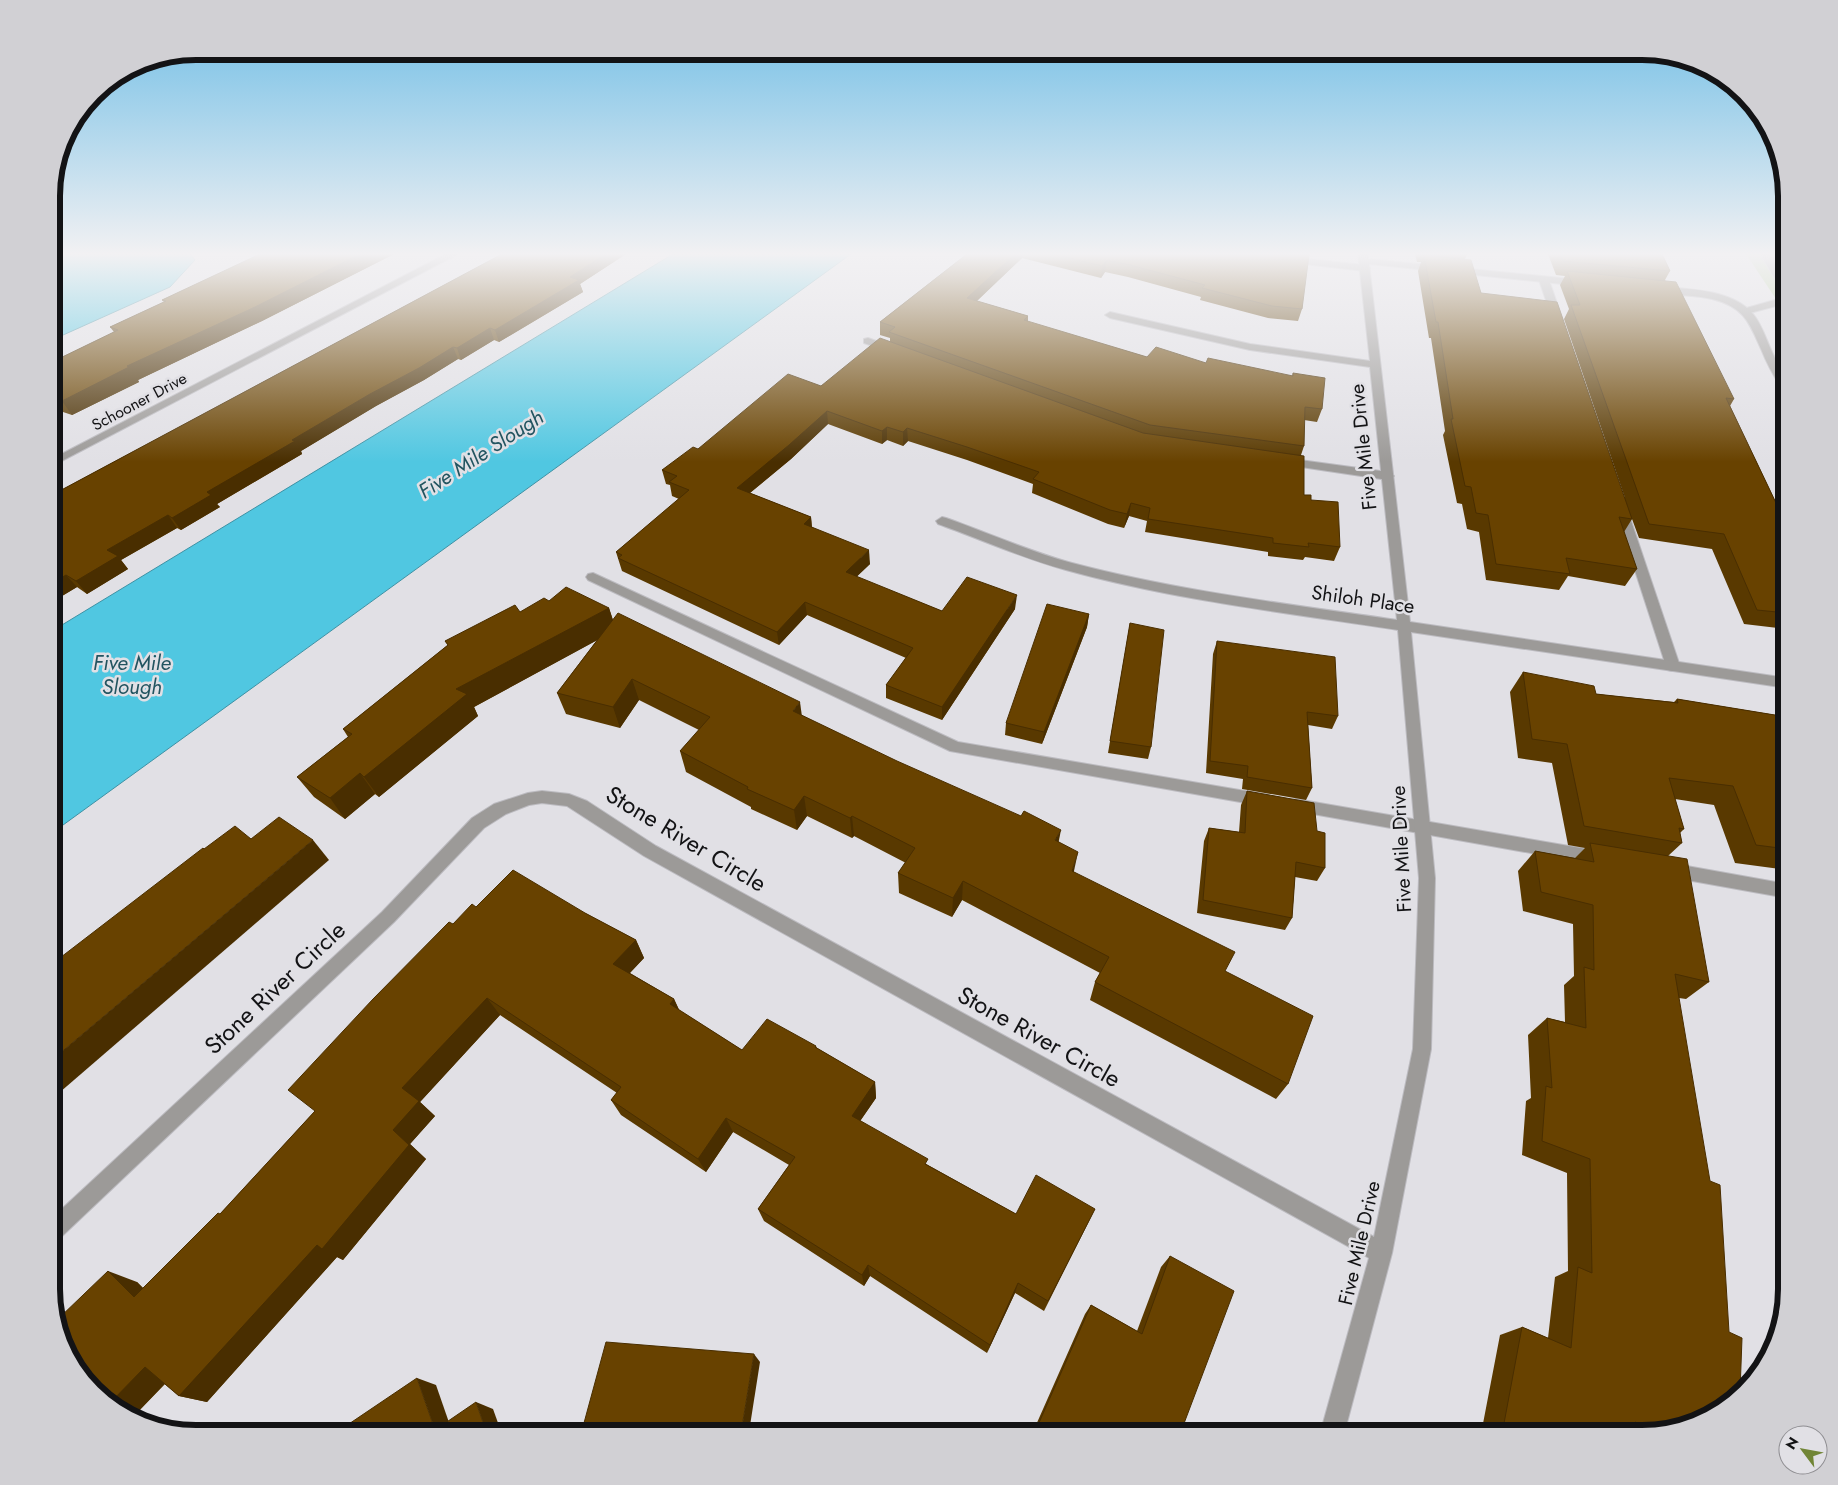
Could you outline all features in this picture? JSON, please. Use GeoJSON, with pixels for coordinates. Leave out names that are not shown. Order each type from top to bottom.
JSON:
{"type":"FeatureCollection","features":[{"type":"Feature","properties":{"kind":"street","name":"Schooner Drive"},"geometry":{"type":"LineString","coordinates":[[60,459],[320,323]]}},
{"type":"Feature","properties":{"kind":"street"},"geometry":{"type":"LineString","coordinates":[[1146,323],[1250,347],[1376,365]]}},
{"type":"Feature","properties":{"kind":"street","name":"Five Mile Drive"},"geometry":{"type":"LineString","coordinates":[[1334,1425],[1381,1253],[1422,1049],[1428,878],[1404,626],[1371,323]]}},
{"type":"Feature","properties":{"kind":"street"},"geometry":{"type":"LineString","coordinates":[[1559,323],[1563,336]]}},
{"type":"Feature","properties":{"kind":"street"},"geometry":{"type":"LineString","coordinates":[[1755,323],[1768,356],[1778,373]]}},
{"type":"Feature","properties":{"kind":"street"},"geometry":{"type":"LineString","coordinates":[[868,342],[904,355]]}},
{"type":"Feature","properties":{"kind":"street"},"geometry":{"type":"LineString","coordinates":[[1271,460],[1388,476]]}},
{"type":"Feature","properties":{"kind":"street"},"geometry":{"type":"LineString","coordinates":[[1616,496],[1673,666]]}},
{"type":"Feature","properties":{"kind":"street","name":"Shiloh Place"},"geometry":{"type":"LineString","coordinates":[[942,521],[1017,550],[1067,566],[1161,588],[1778,682]]}},
{"type":"Feature","properties":{"kind":"street"},"geometry":{"type":"LineString","coordinates":[[593,577],[955,747],[1614,860]]}},
{"type":"Feature","properties":{"kind":"street","name":"Stone River Circle"},"geometry":{"type":"LineString","coordinates":[[60,1224],[388,917],[478,823],[500,809],[528,799],[542,797],[569,800],[582,806],[650,851],[1381,1253]]}},
{"type":"Feature","properties":{"kind":"street"},"geometry":{"type":"LineString","coordinates":[[1652,867],[1778,889]]}},
{"type":"Feature","properties":{"kind":"water"},"geometry":{"type":"Polygon","coordinates":[[[60,323],[89,323],[60,336],[60,323]]]}},
{"type":"Feature","properties":{"kind":"water","name":"Five Mile Slough"},"geometry":{"type":"Polygon","coordinates":[[[559,323],[755,323],[60,827],[60,626],[559,323]]]}},
{"type":"Feature","properties":{"kind":"building"},"geometry":{"type":"Polygon","coordinates":[[[118,323],[220,323],[127,366],[129,367],[62,401],[60,400],[60,358],[118,330],[110,327],[118,323]]]}},
{"type":"Feature","properties":{"kind":"building"},"geometry":{"type":"Polygon","coordinates":[[[373,323],[506,323],[495,330],[490,328],[457,348],[453,347],[419,368],[370,394],[292,440],[295,441],[207,492],[211,495],[172,518],[168,515],[107,550],[118,556],[76,581],[66,575],[60,578],[60,491],[373,323]]]}},
{"type":"Feature","properties":{"kind":"building"},"geometry":{"type":"Polygon","coordinates":[[[884,323],[1035,323],[1147,357],[1156,347],[1206,363],[1208,358],[1293,376],[1293,373],[1325,378],[1322,409],[1305,407],[1304,446],[1150,425],[889,332],[895,327],[884,323]]]}},
{"type":"Feature","properties":{"kind":"building"},"geometry":{"type":"Polygon","coordinates":[[[1438,323],[1564,323],[1632,519],[1619,517],[1637,569],[1566,558],[1570,574],[1496,564],[1488,515],[1476,513],[1471,487],[1465,486],[1451,419],[1453,419],[1438,323]]]}},
{"type":"Feature","properties":{"kind":"building"},"geometry":{"type":"Polygon","coordinates":[[[1578,323],[1696,323],[1734,399],[1726,398],[1778,507],[1778,612],[1757,610],[1724,534],[1649,524],[1578,323]]]}},
{"type":"Feature","properties":{"kind":"building"},"geometry":{"type":"Polygon","coordinates":[[[880,338],[1143,433],[1304,456],[1304,495],[1311,495],[1311,500],[1338,502],[1340,547],[1308,543],[1309,547],[1273,543],[1273,538],[1148,519],[1150,508],[1131,503],[1127,514],[1110,510],[1033,479],[1039,472],[907,428],[903,432],[887,427],[882,431],[827,411],[737,488],[811,517],[804,524],[869,550],[846,572],[942,611],[967,577],[1017,595],[942,707],[886,685],[913,648],[805,602],[777,632],[618,558],[622,555],[616,552],[689,490],[669,482],[677,476],[662,470],[693,447],[698,449],[788,374],[821,386],[880,338]]]}},
{"type":"Feature","properties":{"kind":"building"},"geometry":{"type":"Polygon","coordinates":[[[566,587],[609,608],[456,689],[467,694],[364,777],[360,773],[330,798],[297,777],[352,734],[343,729],[448,645],[445,641],[515,605],[520,612],[544,598],[549,601],[566,587]]]}},
{"type":"Feature","properties":{"kind":"building"},"geometry":{"type":"Polygon","coordinates":[[[1047,604],[1089,614],[1044,732],[1006,723],[1047,604]]]}},
{"type":"Feature","properties":{"kind":"building"},"geometry":{"type":"Polygon","coordinates":[[[618,613],[800,702],[793,711],[897,761],[1021,816],[1024,811],[1061,830],[1055,840],[1078,852],[1072,871],[1235,952],[1225,971],[1313,1016],[1288,1084],[1095,982],[1109,957],[963,881],[953,898],[898,873],[915,848],[852,816],[850,818],[804,796],[794,810],[747,789],[748,787],[680,751],[710,717],[632,679],[613,707],[557,693],[618,613]]]}},
{"type":"Feature","properties":{"kind":"building"},"geometry":{"type":"Polygon","coordinates":[[[1130,623],[1164,630],[1151,747],[1110,741],[1130,623]]]}},
{"type":"Feature","properties":{"kind":"building"},"geometry":{"type":"Polygon","coordinates":[[[1217,641],[1335,657],[1338,716],[1307,712],[1312,788],[1247,777],[1248,766],[1210,761],[1217,641]]]}},
{"type":"Feature","properties":{"kind":"building"},"geometry":{"type":"Polygon","coordinates":[[[1523,672],[1594,686],[1596,694],[1678,703],[1677,699],[1778,716],[1778,848],[1756,845],[1733,786],[1669,778],[1684,829],[1679,828],[1682,843],[1584,826],[1567,744],[1532,739],[1523,672]]]}},
{"type":"Feature","properties":{"kind":"building"},"geometry":{"type":"Polygon","coordinates":[[[1247,791],[1314,803],[1317,831],[1325,833],[1325,868],[1296,862],[1292,918],[1203,900],[1209,828],[1245,833],[1247,791]]]}},
{"type":"Feature","properties":{"kind":"building"},"geometry":{"type":"Polygon","coordinates":[[[279,817],[313,840],[60,1053],[60,958],[203,848],[235,826],[251,839],[279,817]]]}},
{"type":"Feature","properties":{"kind":"building"},"geometry":{"type":"Polygon","coordinates":[[[1590,843],[1687,859],[1709,982],[1675,974],[1710,1181],[1720,1185],[1729,1332],[1742,1338],[1740,1383],[1710,1407],[1694,1415],[1659,1424],[1643,1425],[1635,1422],[1635,1425],[1504,1425],[1522,1327],[1571,1348],[1578,1267],[1592,1273],[1590,1159],[1542,1141],[1546,1086],[1552,1088],[1547,1018],[1586,1028],[1584,967],[1594,970],[1593,905],[1541,892],[1535,851],[1594,862],[1590,843]]]}},
{"type":"Feature","properties":{"kind":"building"},"geometry":{"type":"Polygon","coordinates":[[[513,870],[585,913],[636,940],[613,964],[674,999],[670,1004],[742,1050],[767,1019],[875,1082],[852,1116],[928,1159],[925,1164],[1016,1214],[1036,1175],[1095,1209],[1048,1301],[1018,1283],[990,1345],[868,1265],[862,1275],[758,1209],[795,1157],[726,1118],[698,1159],[611,1100],[621,1087],[487,998],[402,1088],[419,1101],[393,1130],[409,1145],[322,1249],[317,1245],[179,1396],[145,1367],[115,1398],[113,1397],[88,1372],[83,1364],[70,1341],[63,1314],[108,1271],[134,1297],[218,1213],[220,1214],[315,1111],[288,1090],[373,999],[449,922],[453,924],[472,904],[476,907],[513,870]]]}},
{"type":"Feature","properties":{"kind":"building"},"geometry":{"type":"Polygon","coordinates":[[[1170,1256],[1234,1291],[1183,1425],[1038,1425],[1091,1305],[1142,1334],[1170,1256]]]}},
{"type":"Feature","properties":{"kind":"building"},"geometry":{"type":"Polygon","coordinates":[[[606,1342],[754,1354],[742,1425],[583,1425],[606,1342]]]}},
{"type":"Feature","properties":{"kind":"building"},"geometry":{"type":"Polygon","coordinates":[[[417,1378],[433,1425],[347,1425],[417,1378]]]}},
{"type":"Feature","properties":{"kind":"building"},"geometry":{"type":"Polygon","coordinates":[[[476,1402],[484,1425],[442,1425],[476,1402]]]}}]}
